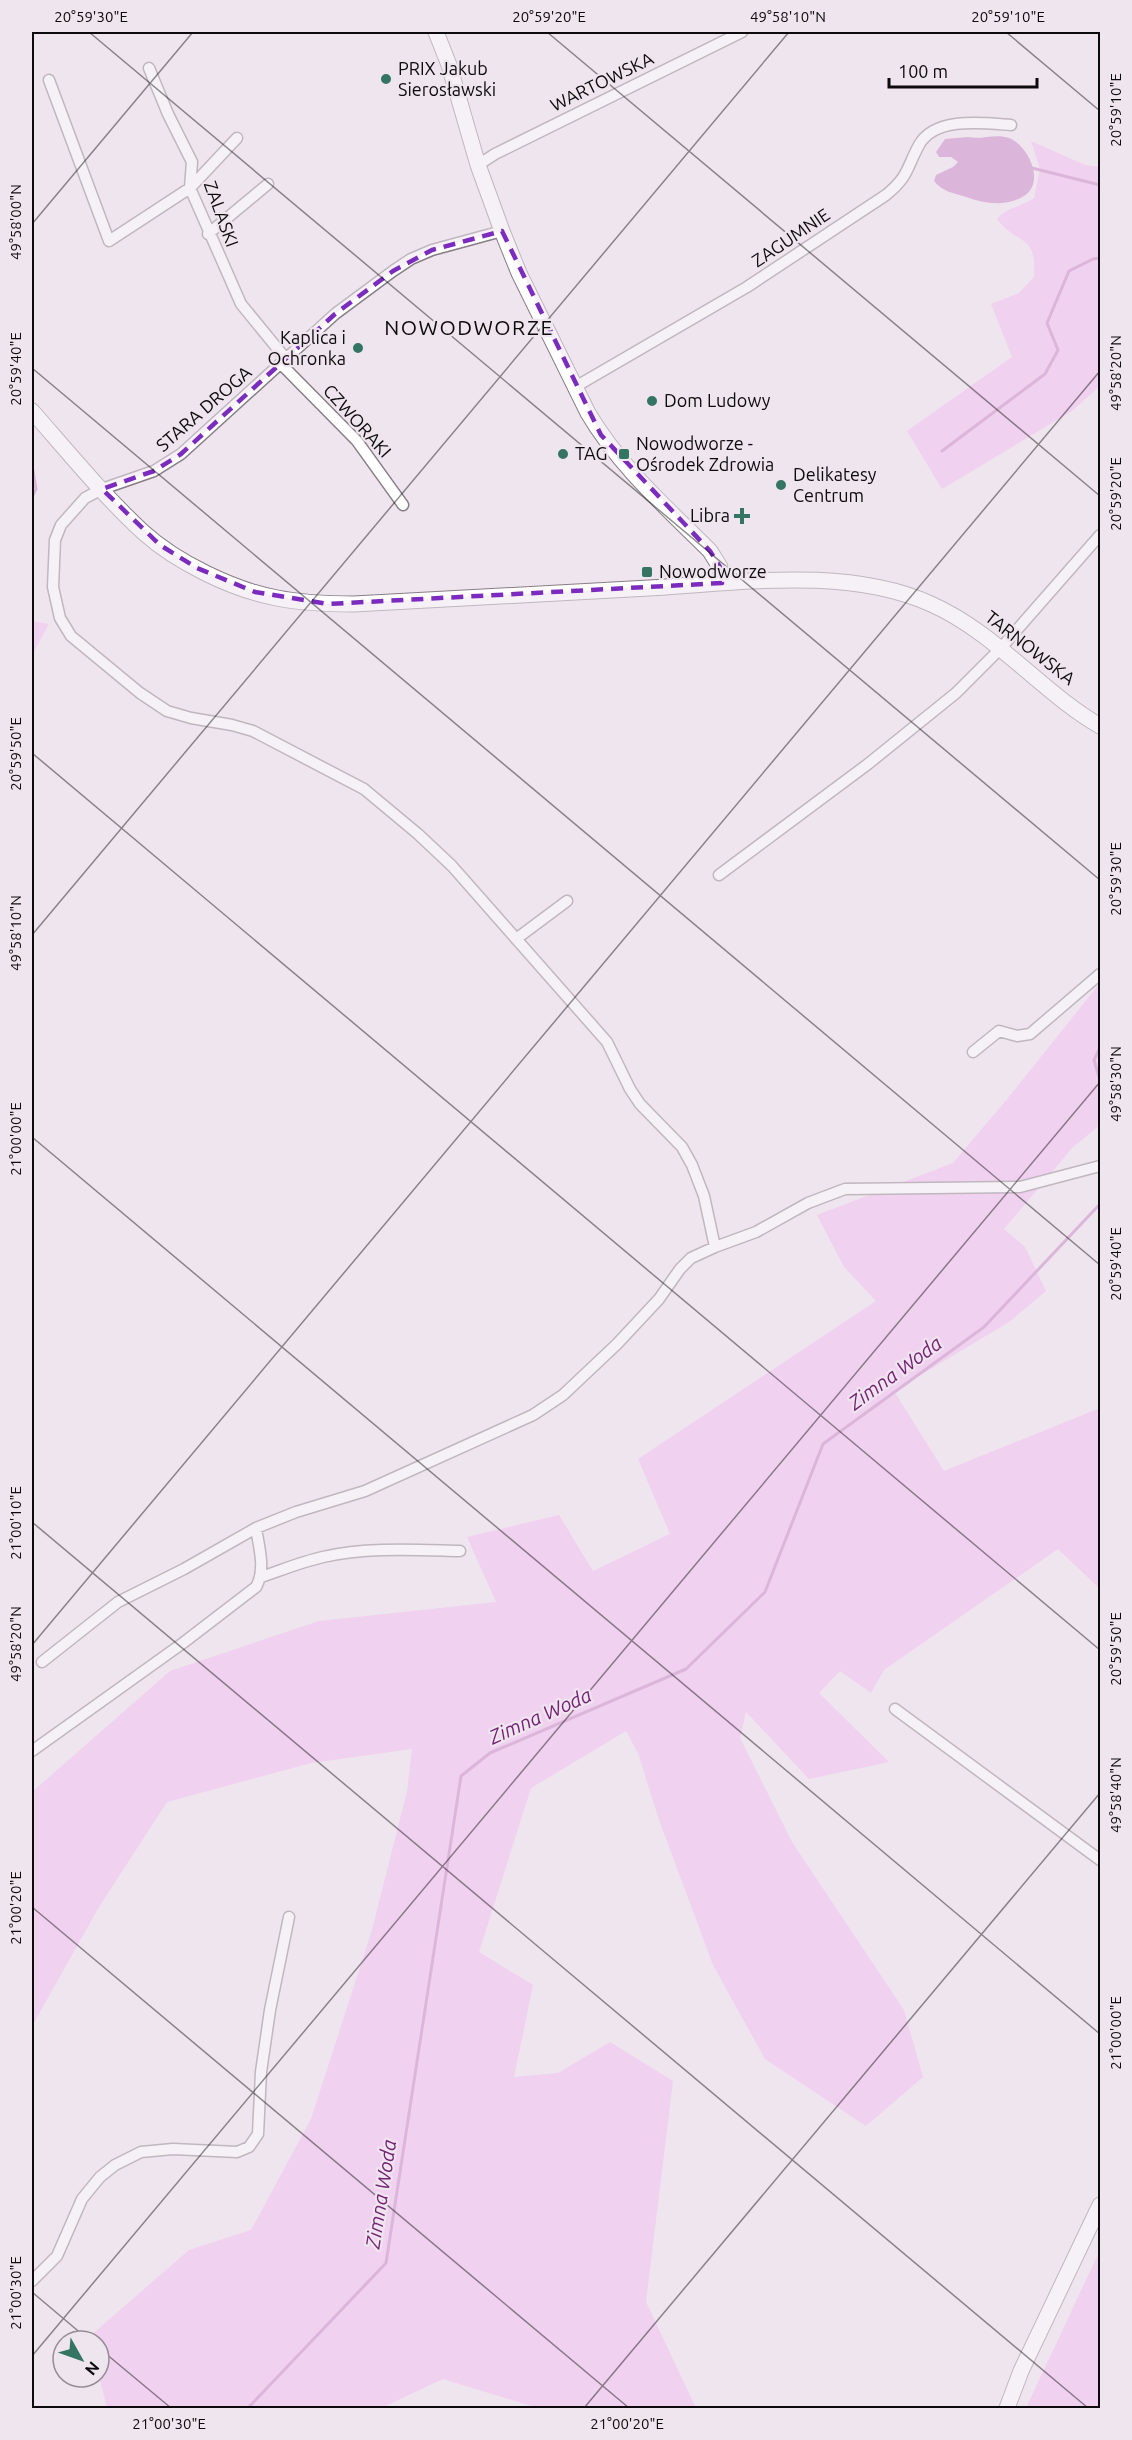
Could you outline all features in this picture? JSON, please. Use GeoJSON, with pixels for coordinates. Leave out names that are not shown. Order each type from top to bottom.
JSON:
{"type":"FeatureCollection","features":[{"type":"Feature","properties":{"kind":"main road"},"geometry":{"type":"LineString","coordinates":[[436,32],[449,65],[478,165],[502,231],[524,283],[575,387],[601,435],[625,466],[710,551],[720,567],[722,583]]}},
{"type":"Feature","properties":{"kind":"main road","name":"TARNOWSKA"},"geometry":{"type":"LineString","coordinates":[[32,411],[142,531],[172,553],[215,576],[275,598],[354,604],[722,583],[829,581],[863,584],[893,590],[933,605],[958,618],[1001,648],[1080,713],[1101,726]]}},
{"type":"Feature","properties":{"kind":"main road"},"geometry":{"type":"LineString","coordinates":[[1007,2409],[1021,2371],[1101,2205]]}},
{"type":"Feature","properties":{"kind":"street","name":"WARTOWSKA"},"geometry":{"type":"LineString","coordinates":[[478,165],[495,154],[742,32]]}},
{"type":"Feature","properties":{"kind":"street","name":"ZALASKI"},"geometry":{"type":"LineString","coordinates":[[149,68],[168,114],[192,162],[190,188],[208,234],[241,304],[283,362]]}},
{"type":"Feature","properties":{"kind":"street"},"geometry":{"type":"LineString","coordinates":[[49,80],[109,241],[190,188],[237,138]]}},
{"type":"Feature","properties":{"kind":"street","name":"ZAGUMNIE"},"geometry":{"type":"LineString","coordinates":[[575,387],[747,287],[886,195],[902,182],[920,142],[933,132],[946,126],[979,123],[1011,125]]}},
{"type":"Feature","properties":{"kind":"street"},"geometry":{"type":"LineString","coordinates":[[208,234],[268,184]]}},
{"type":"Feature","properties":{"kind":"street","name":"STARA DROGA"},"geometry":{"type":"LineString","coordinates":[[502,231],[432,250],[411,259],[335,314],[181,454],[154,471],[102,489],[85,498],[69,513],[55,540],[53,587],[60,618],[70,636],[140,693],[167,711],[253,731],[364,789],[396,814],[452,866],[607,1041],[630,1089],[640,1104],[682,1147],[700,1180],[715,1247]]}},
{"type":"Feature","properties":{"kind":"street","name":"CZWORAKI"},"geometry":{"type":"LineString","coordinates":[[283,362],[357,441],[403,505]]}},
{"type":"Feature","properties":{"kind":"street"},"geometry":{"type":"LineString","coordinates":[[719,875],[868,764],[956,693],[1001,648],[1101,535]]}},
{"type":"Feature","properties":{"kind":"street"},"geometry":{"type":"LineString","coordinates":[[516,939],[567,901]]}},
{"type":"Feature","properties":{"kind":"street"},"geometry":{"type":"LineString","coordinates":[[973,1052],[999,1031],[1017,1036],[1030,1034],[1101,974]]}},
{"type":"Feature","properties":{"kind":"street"},"geometry":{"type":"LineString","coordinates":[[42,1662],[118,1602],[184,1569],[256,1528],[296,1512],[365,1491],[532,1415],[563,1395],[617,1344],[659,1299],[680,1269],[691,1258],[756,1232],[808,1203],[845,1189],[1020,1187],[1101,1166]]}},
{"type":"Feature","properties":{"kind":"street"},"geometry":{"type":"LineString","coordinates":[[32,1751],[256,1587],[261,1578],[262,1563],[256,1528]]}},
{"type":"Feature","properties":{"kind":"street"},"geometry":{"type":"LineString","coordinates":[[261,1578],[296,1564],[325,1557],[393,1550],[460,1551]]}},
{"type":"Feature","properties":{"kind":"street"},"geometry":{"type":"LineString","coordinates":[[895,1709],[1101,1860]]}},
{"type":"Feature","properties":{"kind":"street"},"geometry":{"type":"LineString","coordinates":[[32,2281],[57,2256],[82,2199],[115,2165],[141,2152],[173,2149],[237,2151],[255,2142],[258,2134],[261,2072],[270,2010],[289,1917]]}},
{"type":"Feature","properties":{"kind":"highlighted area"},"geometry":{"type":"Polygon","coordinates":[[[502,231],[601,435],[710,551],[720,567],[722,583],[328,604],[255,592],[197,568],[160,545],[102,489],[154,471],[181,454],[335,314],[393,271],[432,250],[502,231]]]}},
{"type":"Feature","properties":{"kind":"shaded area"},"geometry":{"type":"Polygon","coordinates":[[[1004,137],[1016,142],[1032,164],[1034,182],[1030,190],[1024,196],[1010,202],[995,203],[953,193],[937,185],[934,181],[936,175],[958,162],[951,157],[939,157],[936,152],[945,139],[1004,137]]]}},
{"type":"Feature","properties":{"kind":"shaded area"},"geometry":{"type":"Polygon","coordinates":[[[1031,141],[1085,165],[1100,167],[1100,386],[1072,411],[942,489],[907,431],[1012,357],[991,304],[1019,293],[1034,277],[1034,263],[1029,246],[997,219],[1005,212],[1034,198],[1040,169],[1031,141]]]}},
{"type":"Feature","properties":{"kind":"shaded area"},"geometry":{"type":"Polygon","coordinates":[[[32,621],[49,624],[32,655],[32,621]]]}},
{"type":"Feature","properties":{"kind":"shaded area"},"geometry":{"type":"Polygon","coordinates":[[[1100,983],[1100,1125],[1073,1147],[1004,1229],[1025,1247],[1046,1291],[1009,1322],[894,1391],[944,1471],[1100,1408],[1100,1589],[1058,1549],[884,1670],[871,1693],[840,1671],[819,1693],[889,1762],[809,1779],[746,1712],[740,1738],[792,1842],[904,2010],[923,2077],[866,2126],[765,2059],[713,1965],[659,1820],[638,1753],[626,1731],[531,1788],[479,1952],[533,1985],[514,2077],[558,2073],[610,2042],[673,2081],[646,2302],[696,2408],[538,2408],[443,2379],[381,2408],[107,2408],[102,2389],[111,2389],[111,2329],[98,2329],[189,2250],[251,2230],[311,2119],[372,1930],[407,1791],[412,1749],[311,1763],[167,1802],[99,1907],[32,2026],[32,1792],[170,1671],[319,1621],[496,1602],[467,1537],[559,1515],[593,1571],[670,1534],[638,1459],[876,1301],[844,1267],[817,1215],[953,1163],[1100,983]]]}},
{"type":"Feature","properties":{"kind":"shaded area"},"geometry":{"type":"Polygon","coordinates":[[[1100,2250],[1100,2408],[1026,2408],[1100,2250]]]}},
{"type":"Feature","properties":{"kind":"waterway"},"geometry":{"type":"LineString","coordinates":[[1032,168],[1100,185]]}},
{"type":"Feature","properties":{"kind":"waterway"},"geometry":{"type":"LineString","coordinates":[[942,451],[1045,374],[1058,350],[1047,323],[1069,271],[1100,258]]}},
{"type":"Feature","properties":{"kind":"waterway"},"geometry":{"type":"LineString","coordinates":[[32,465],[36,489],[32,497]]}},
{"type":"Feature","properties":{"kind":"waterway"},"geometry":{"type":"LineString","coordinates":[[32,516],[32,560]]}},
{"type":"Feature","properties":{"kind":"waterway","name":"Zimna Woda"},"geometry":{"type":"LineString","coordinates":[[1100,1048],[1094,1060],[1100,1080]]}},
{"type":"Feature","properties":{"kind":"waterway","name":"Zimna Woda"},"geometry":{"type":"LineString","coordinates":[[248,2408],[386,2263],[461,1776],[490,1753],[686,1669],[765,1592],[823,1444],[984,1327],[1100,1204]]}},
{"type":"Feature","properties":{"kind":"place","name":"PRIX Jakub Sierosławski"},"geometry":{"type":"Point","coordinates":[386,79]}},
{"type":"Feature","properties":{"kind":"place","name":"Kaplica i Ochronka"},"geometry":{"type":"Point","coordinates":[358,348]}},
{"type":"Feature","properties":{"kind":"place","name":"Dom Ludowy"},"geometry":{"type":"Point","coordinates":[652,401]}},
{"type":"Feature","properties":{"kind":"place","name":"TAG"},"geometry":{"type":"Point","coordinates":[563,454]}},
{"type":"Feature","properties":{"kind":"place","name":"Nowodworze - Ośrodek Zdrowia"},"geometry":{"type":"Point","coordinates":[624,454]}},
{"type":"Feature","properties":{"kind":"place","name":"Delikatesy Centrum"},"geometry":{"type":"Point","coordinates":[781,485]}},
{"type":"Feature","properties":{"kind":"place","name":"Libra"},"geometry":{"type":"Point","coordinates":[742,516]}},
{"type":"Feature","properties":{"kind":"place","name":"Nowodworze"},"geometry":{"type":"Point","coordinates":[647,572]}},
{"type":"Feature","properties":{"kind":"district","name":"NOWODWORZE"},"geometry":{"type":"Point","coordinates":[469,328]}}]}
